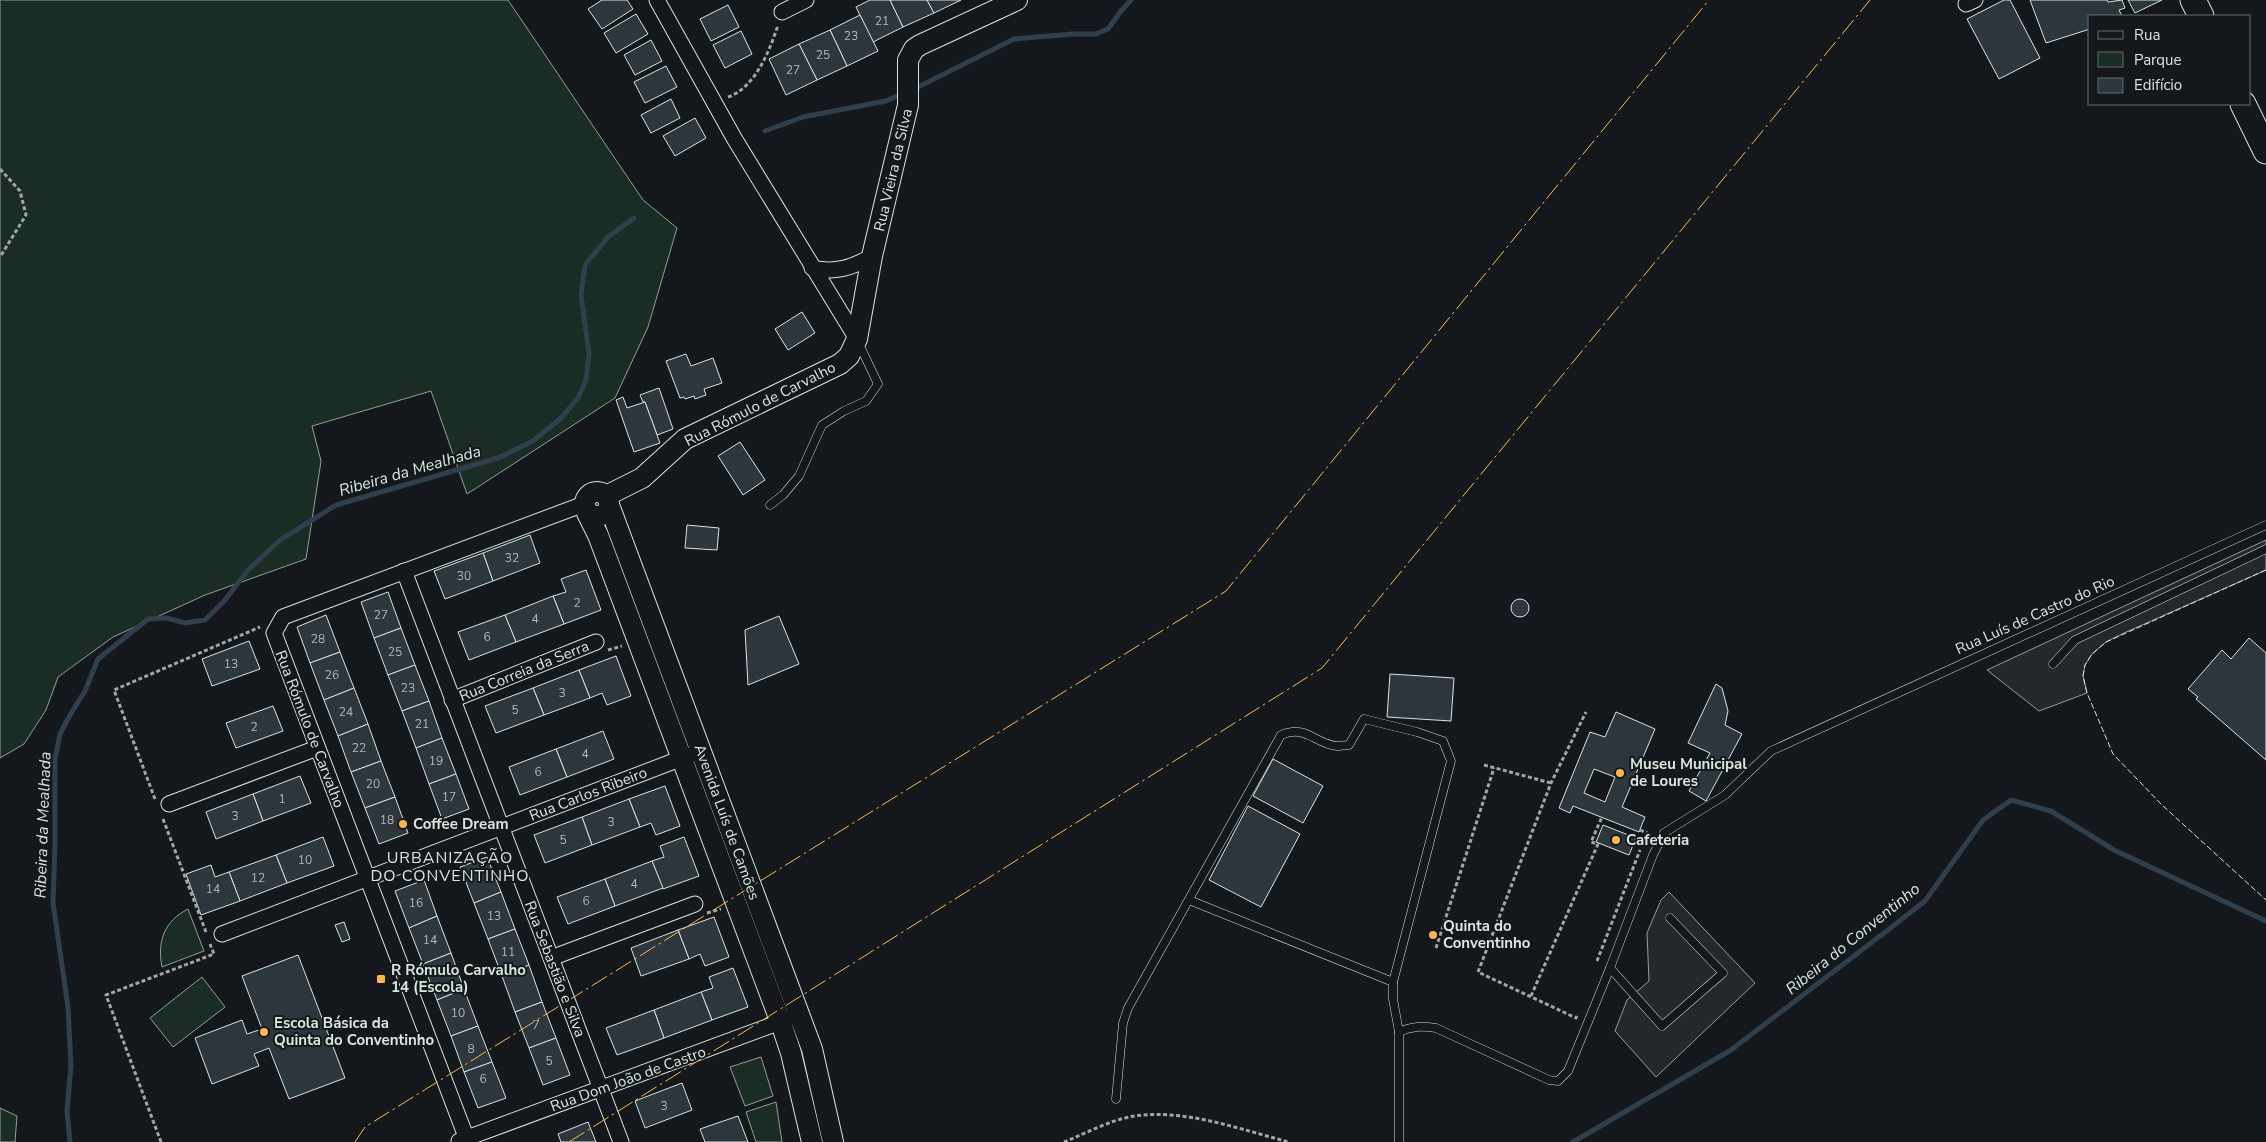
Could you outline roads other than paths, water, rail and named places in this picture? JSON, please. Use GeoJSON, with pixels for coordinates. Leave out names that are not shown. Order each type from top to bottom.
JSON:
{"type":"FeatureCollection","features":[{"type":"Feature","properties":{"kind":"main road"},"geometry":{"type":"LineString","coordinates":[[2193,0],[2200,15]]}},
{"type":"Feature","properties":{"kind":"main road"},"geometry":{"type":"LineString","coordinates":[[2243,105],[2266,151]]}},
{"type":"Feature","properties":{"kind":"street"},"geometry":{"type":"LineString","coordinates":[[657,0],[713,101],[857,340]]}},
{"type":"Feature","properties":{"kind":"street"},"geometry":{"type":"LineString","coordinates":[[782,12],[806,0]]}},
{"type":"Feature","properties":{"kind":"street","name":"Rua Vieira da Silva"},"geometry":{"type":"LineString","coordinates":[[857,340],[872,256],[908,106],[910,54],[920,45],[1017,0]]}},
{"type":"Feature","properties":{"kind":"street"},"geometry":{"type":"LineString","coordinates":[[812,268],[828,271],[845,269],[872,256]]}},
{"type":"Feature","properties":{"kind":"street","name":"Rua Rómulo de Carvalho"},"geometry":{"type":"LineString","coordinates":[[586,508],[595,516],[603,515],[608,500],[642,478],[685,439],[840,364],[849,356],[857,340]]}},
{"type":"Feature","properties":{"kind":"street","name":"Avenida Luís de Camões"},"geometry":{"type":"LineString","coordinates":[[608,500],[812,1049],[833,1142]]}},
{"type":"Feature","properties":{"kind":"street"},"geometry":{"type":"LineString","coordinates":[[404,571],[586,508]]}},
{"type":"Feature","properties":{"kind":"street","name":"Avenida Luís de Camões"},"geometry":{"type":"LineString","coordinates":[[586,508],[598,535],[781,1023],[791,1053],[812,1142]]}},
{"type":"Feature","properties":{"kind":"street","name":"Rua Rómulo de Carvalho"},"geometry":{"type":"LineString","coordinates":[[404,571],[284,616],[274,633],[464,1141]]}},
{"type":"Feature","properties":{"kind":"street","name":"Rua Sebastião e Silva"},"geometry":{"type":"LineString","coordinates":[[404,571],[621,1142]]}},
{"type":"Feature","properties":{"kind":"street","name":"Rua Correia da Serra"},"geometry":{"type":"LineString","coordinates":[[452,700],[596,642]]}},
{"type":"Feature","properties":{"kind":"street"},"geometry":{"type":"LineString","coordinates":[[161,805],[317,748]]}},
{"type":"Feature","properties":{"kind":"street","name":"Rua Carlos Ribeiro"},"geometry":{"type":"LineString","coordinates":[[222,934],[701,751]]}},
{"type":"Feature","properties":{"kind":"street"},"geometry":{"type":"LineString","coordinates":[[551,958],[695,904]]}},
{"type":"Feature","properties":{"kind":"street","name":"Rua Dom João de Castro"},"geometry":{"type":"LineString","coordinates":[[464,1141],[799,1015]]}},
{"type":"Feature","properties":{"kind":"lane"},"geometry":{"type":"LineString","coordinates":[[770,505],[783,495],[799,476],[822,425],[844,411],[866,401],[878,384],[857,340]]}},
{"type":"Feature","properties":{"kind":"lane","name":"Rua Luís de Castro do Rio"},"geometry":{"type":"LineString","coordinates":[[1400,1032],[1408,1028],[1422,1026],[1436,1028],[1549,1080],[1558,1081],[1568,1071],[1653,855],[1664,833],[1725,795],[1771,751],[2266,525]]}},
{"type":"Feature","properties":{"kind":"lane"},"geometry":{"type":"LineString","coordinates":[[2053,664],[2075,640],[2266,549]]}},
{"type":"Feature","properties":{"kind":"lane"},"geometry":{"type":"LineString","coordinates":[[1116,1099],[1123,1023],[1128,1008],[1281,735],[1291,731],[1305,733],[1336,746],[1349,745],[1364,719],[1418,732],[1443,741],[1451,761],[1393,982],[1392,999],[1400,1032],[1399,1142]]}},
{"type":"Feature","properties":{"kind":"lane"},"geometry":{"type":"LineString","coordinates":[[1189,900],[1393,982]]}},
{"type":"Feature","properties":{"kind":"lane"},"geometry":{"type":"LineString","coordinates":[[1610,968],[1662,1026],[1723,973],[1670,918]]}},
{"type":"Feature","properties":{"kind":"waterway","name":"Ribeira da Mealhada"},"geometry":{"type":"LineString","coordinates":[[912,90],[1014,39],[1096,34],[1108,29],[1131,0]]}},
{"type":"Feature","properties":{"kind":"waterway","name":"Ribeira da Mealhada"},"geometry":{"type":"LineString","coordinates":[[765,131],[803,117],[886,101],[904,93]]}},
{"type":"Feature","properties":{"kind":"waterway","name":"Ribeira da Mealhada"},"geometry":{"type":"LineString","coordinates":[[70,1142],[67,1111],[71,1066],[68,1007],[53,903],[55,759],[60,734],[85,691],[98,659],[148,619],[167,618],[185,623],[205,620],[225,600],[248,570],[280,540],[336,505],[498,458],[533,441],[561,418],[578,398],[586,380],[589,354],[581,295],[585,265],[608,237],[634,218]]}},
{"type":"Feature","properties":{"kind":"waterway","name":"Ribeira do Conventinho"},"geometry":{"type":"LineString","coordinates":[[1573,1142],[1731,1050],[1925,901],[1983,820],[2011,800],[2051,811],[2114,850],[2266,921]]}},
{"type":"Feature","properties":{"kind":"place","name":"Museu Municipal de Loures"},"geometry":{"type":"Point","coordinates":[1620,773]}},
{"type":"Feature","properties":{"kind":"place","name":"Coffee Dream"},"geometry":{"type":"Point","coordinates":[403,824]}},
{"type":"Feature","properties":{"kind":"place","name":"Cafeteria"},"geometry":{"type":"Point","coordinates":[1616,840]}},
{"type":"Feature","properties":{"kind":"place","name":"Quinta do Conventinho"},"geometry":{"type":"Point","coordinates":[1433,935]}},
{"type":"Feature","properties":{"kind":"place","name":"R Rómulo Carvalho 14 (Escola)"},"geometry":{"type":"Point","coordinates":[381,979]}},
{"type":"Feature","properties":{"kind":"place","name":"Escola Básica da Quinta do Conventinho"},"geometry":{"type":"Point","coordinates":[264,1032]}},
{"type":"Feature","properties":{"kind":"district","name":"URBANIZAÇÃO DO CONVENTINHO"},"geometry":{"type":"Point","coordinates":[450,867]}}]}
